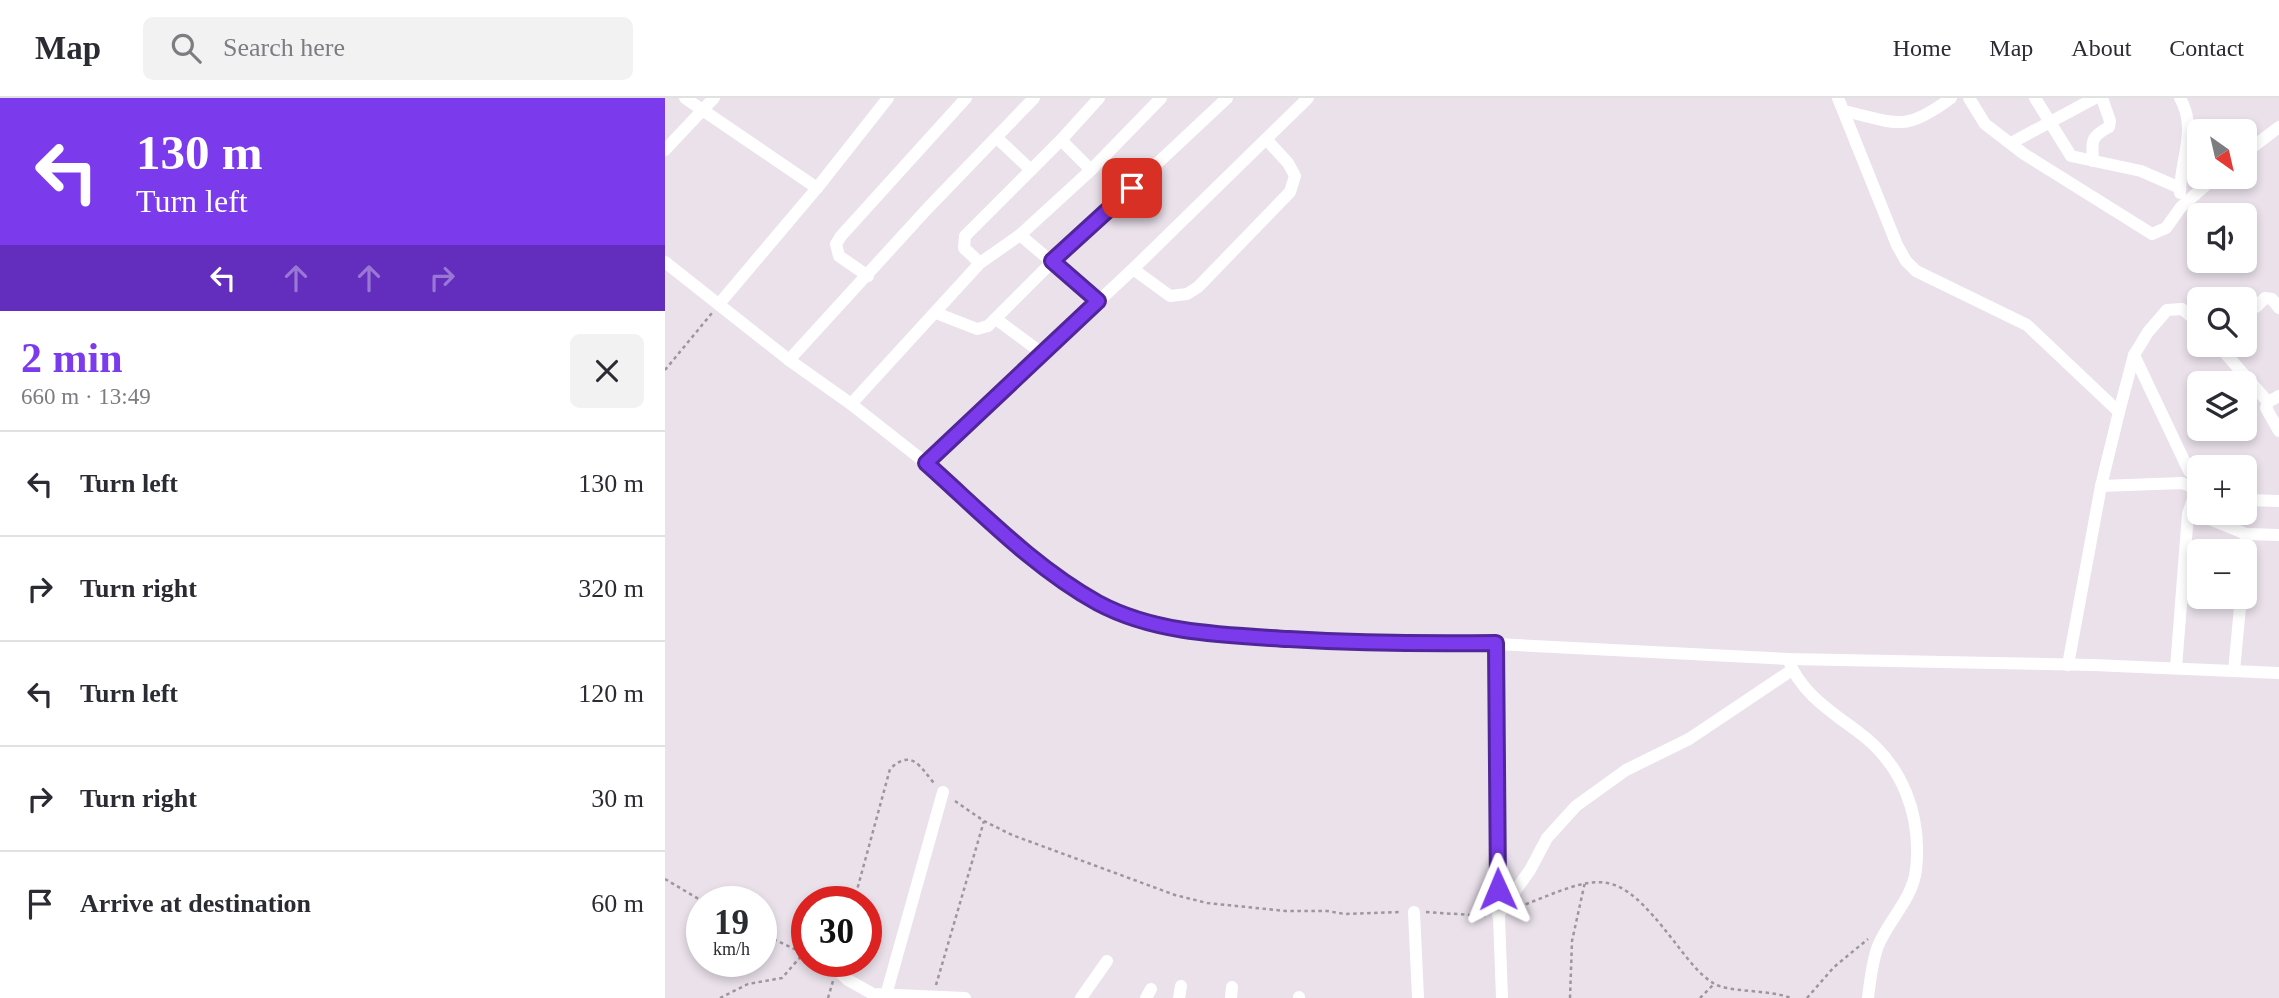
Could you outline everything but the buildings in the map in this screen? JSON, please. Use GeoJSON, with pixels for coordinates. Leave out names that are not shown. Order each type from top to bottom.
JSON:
{"type":"FeatureCollection","features":[{"type":"Feature","properties":{"kind":"street"},"geometry":{"type":"LineString","coordinates":[[685,98],[817,188]]}},
{"type":"Feature","properties":{"kind":"street"},"geometry":{"type":"LineString","coordinates":[[665,150],[714,98]]}},
{"type":"Feature","properties":{"kind":"street"},"geometry":{"type":"LineString","coordinates":[[719,304],[817,188],[888,98]]}},
{"type":"Feature","properties":{"kind":"street"},"geometry":{"type":"LineString","coordinates":[[868,276],[839,256],[836,244],[966,98]]}},
{"type":"Feature","properties":{"kind":"street"},"geometry":{"type":"LineString","coordinates":[[789,360],[927,209],[1034,98]]}},
{"type":"Feature","properties":{"kind":"street"},"geometry":{"type":"LineString","coordinates":[[980,263],[964,248],[965,236],[1062,140],[1098,98]]}},
{"type":"Feature","properties":{"kind":"street"},"geometry":{"type":"LineString","coordinates":[[851,404],[980,263],[1020,235],[1091,170],[1161,98]]}},
{"type":"Feature","properties":{"kind":"street"},"geometry":{"type":"LineString","coordinates":[[936,313],[977,329],[988,326],[1052,261],[1227,98]]}},
{"type":"Feature","properties":{"kind":"street"},"geometry":{"type":"LineString","coordinates":[[926,463],[1043,355],[1308,98]]}},
{"type":"Feature","properties":{"kind":"street"},"geometry":{"type":"LineString","coordinates":[[1841,105],[1854,98]]}},
{"type":"Feature","properties":{"kind":"street"},"geometry":{"type":"LineString","coordinates":[[1841,105],[1901,124],[1922,118],[1951,98]]}},
{"type":"Feature","properties":{"kind":"street"},"geometry":{"type":"LineString","coordinates":[[1969,98],[1985,124],[2152,234],[2166,228],[2181,207],[2201,189]]}},
{"type":"Feature","properties":{"kind":"street"},"geometry":{"type":"LineString","coordinates":[[2035,98],[2071,156],[2141,171],[2180,188]]}},
{"type":"Feature","properties":{"kind":"street"},"geometry":{"type":"LineString","coordinates":[[2011,143],[2095,98]]}},
{"type":"Feature","properties":{"kind":"street"},"geometry":{"type":"LineString","coordinates":[[2093,161],[2092,141],[2096,134],[2109,127],[2110,121],[2102,98]]}},
{"type":"Feature","properties":{"kind":"street"},"geometry":{"type":"LineString","coordinates":[[2180,98],[2189,118],[2180,188],[2181,207]]}},
{"type":"Feature","properties":{"kind":"street"},"geometry":{"type":"LineString","coordinates":[[1841,105],[1897,245],[1906,261],[1916,271],[2027,325],[2119,412]]}},
{"type":"Feature","properties":{"kind":"street"},"geometry":{"type":"LineString","coordinates":[[2257,144],[2279,127]]}},
{"type":"Feature","properties":{"kind":"street"},"geometry":{"type":"LineString","coordinates":[[997,138],[1031,170]]}},
{"type":"Feature","properties":{"kind":"street"},"geometry":{"type":"LineString","coordinates":[[1133,269],[1170,296],[1187,294],[1198,287],[1290,192],[1294,176],[1288,163],[1266,139]]}},
{"type":"Feature","properties":{"kind":"street"},"geometry":{"type":"LineString","coordinates":[[1062,140],[1091,170]]}},
{"type":"Feature","properties":{"kind":"street"},"geometry":{"type":"LineString","coordinates":[[2062,177],[2071,156]]}},
{"type":"Feature","properties":{"kind":"street"},"geometry":{"type":"LineString","coordinates":[[1020,235],[1098,301]]}},
{"type":"Feature","properties":{"kind":"street"},"geometry":{"type":"LineString","coordinates":[[665,262],[926,463],[1041,565],[1099,603],[1147,622],[1221,635],[1395,645],[1496,643],[1790,665],[2068,665],[2279,673]]}},
{"type":"Feature","properties":{"kind":"street"},"geometry":{"type":"LineString","coordinates":[[2257,306],[2265,298],[2272,299],[2279,308]]}},
{"type":"Feature","properties":{"kind":"street"},"geometry":{"type":"LineString","coordinates":[[2068,665],[2101,486],[2134,355],[2148,332],[2167,310],[2182,309],[2187,313]]}},
{"type":"Feature","properties":{"kind":"street"},"geometry":{"type":"LineString","coordinates":[[996,318],[1043,355]]}},
{"type":"Feature","properties":{"kind":"street"},"geometry":{"type":"LineString","coordinates":[[2134,355],[2187,467]]}},
{"type":"Feature","properties":{"kind":"street"},"geometry":{"type":"LineString","coordinates":[[2230,357],[2274,399],[2266,408],[2279,431]]}},
{"type":"Feature","properties":{"kind":"street"},"geometry":{"type":"LineString","coordinates":[[2101,486],[2187,482]]}},
{"type":"Feature","properties":{"kind":"street"},"geometry":{"type":"LineString","coordinates":[[2257,500],[2279,501]]}},
{"type":"Feature","properties":{"kind":"street"},"geometry":{"type":"LineString","coordinates":[[2176,668],[2187,525]]}},
{"type":"Feature","properties":{"kind":"street"},"geometry":{"type":"LineString","coordinates":[[2224,525],[2246,534],[2279,535]]}},
{"type":"Feature","properties":{"kind":"street"},"geometry":{"type":"LineString","coordinates":[[2246,534],[2246,539]]}},
{"type":"Feature","properties":{"kind":"street"},"geometry":{"type":"LineString","coordinates":[[2234,671],[2240,609]]}},
{"type":"Feature","properties":{"kind":"street"},"geometry":{"type":"LineString","coordinates":[[1496,643],[1501,998]]}},
{"type":"Feature","properties":{"kind":"street"},"geometry":{"type":"LineString","coordinates":[[1498,915],[1530,870],[1547,838],[1576,806],[1626,770],[1689,739],[1790,665]]}},
{"type":"Feature","properties":{"kind":"street"},"geometry":{"type":"LineString","coordinates":[[1790,665],[1809,694],[1859,732],[1885,757],[1899,776],[1915,820],[1918,849],[1912,887],[1878,946],[1868,998]]}},
{"type":"Feature","properties":{"kind":"street"},"geometry":{"type":"LineString","coordinates":[[886,995],[943,792]]}},
{"type":"Feature","properties":{"kind":"street"},"geometry":{"type":"LineString","coordinates":[[1414,912],[1418,998]]}},
{"type":"Feature","properties":{"kind":"street"},"geometry":{"type":"LineString","coordinates":[[1081,998],[1107,961]]}},
{"type":"Feature","properties":{"kind":"street"},"geometry":{"type":"LineString","coordinates":[[847,977],[873,994],[965,998]]}},
{"type":"Feature","properties":{"kind":"path"},"geometry":{"type":"LineString","coordinates":[[665,370],[719,304]]}},
{"type":"Feature","properties":{"kind":"path"},"geometry":{"type":"LineString","coordinates":[[858,886],[890,769],[898,761],[908,760],[920,764],[943,792],[984,821],[1051,850],[1175,895],[1207,903],[1345,914],[1414,912],[1479,916],[1498,915],[1585,882],[1611,883],[1633,896],[1659,922],[1694,967],[1714,984],[1730,989],[1779,993],[1791,998]]}},
{"type":"Feature","properties":{"kind":"path"},"geometry":{"type":"LineString","coordinates":[[933,995],[984,821]]}},
{"type":"Feature","properties":{"kind":"path"},"geometry":{"type":"LineString","coordinates":[[665,879],[686,891]]}},
{"type":"Feature","properties":{"kind":"path"},"geometry":{"type":"LineString","coordinates":[[1570,998],[1572,941],[1585,882]]}},
{"type":"Feature","properties":{"kind":"path"},"geometry":{"type":"LineString","coordinates":[[1807,998],[1834,967],[1874,934]]}},
{"type":"Feature","properties":{"kind":"path"},"geometry":{"type":"LineString","coordinates":[[720,998],[748,984],[782,978],[791,969]]}},
{"type":"Feature","properties":{"kind":"path"},"geometry":{"type":"LineString","coordinates":[[1700,998],[1714,984]]}},
{"type":"Feature","properties":{"kind":"route"},"geometry":{"type":"LineString","coordinates":[[1132,188],[1052,261],[1098,301],[926,463],[1041,565],[1099,603],[1147,622],[1221,635],[1395,645],[1496,643],[1498,889]]}}]}
